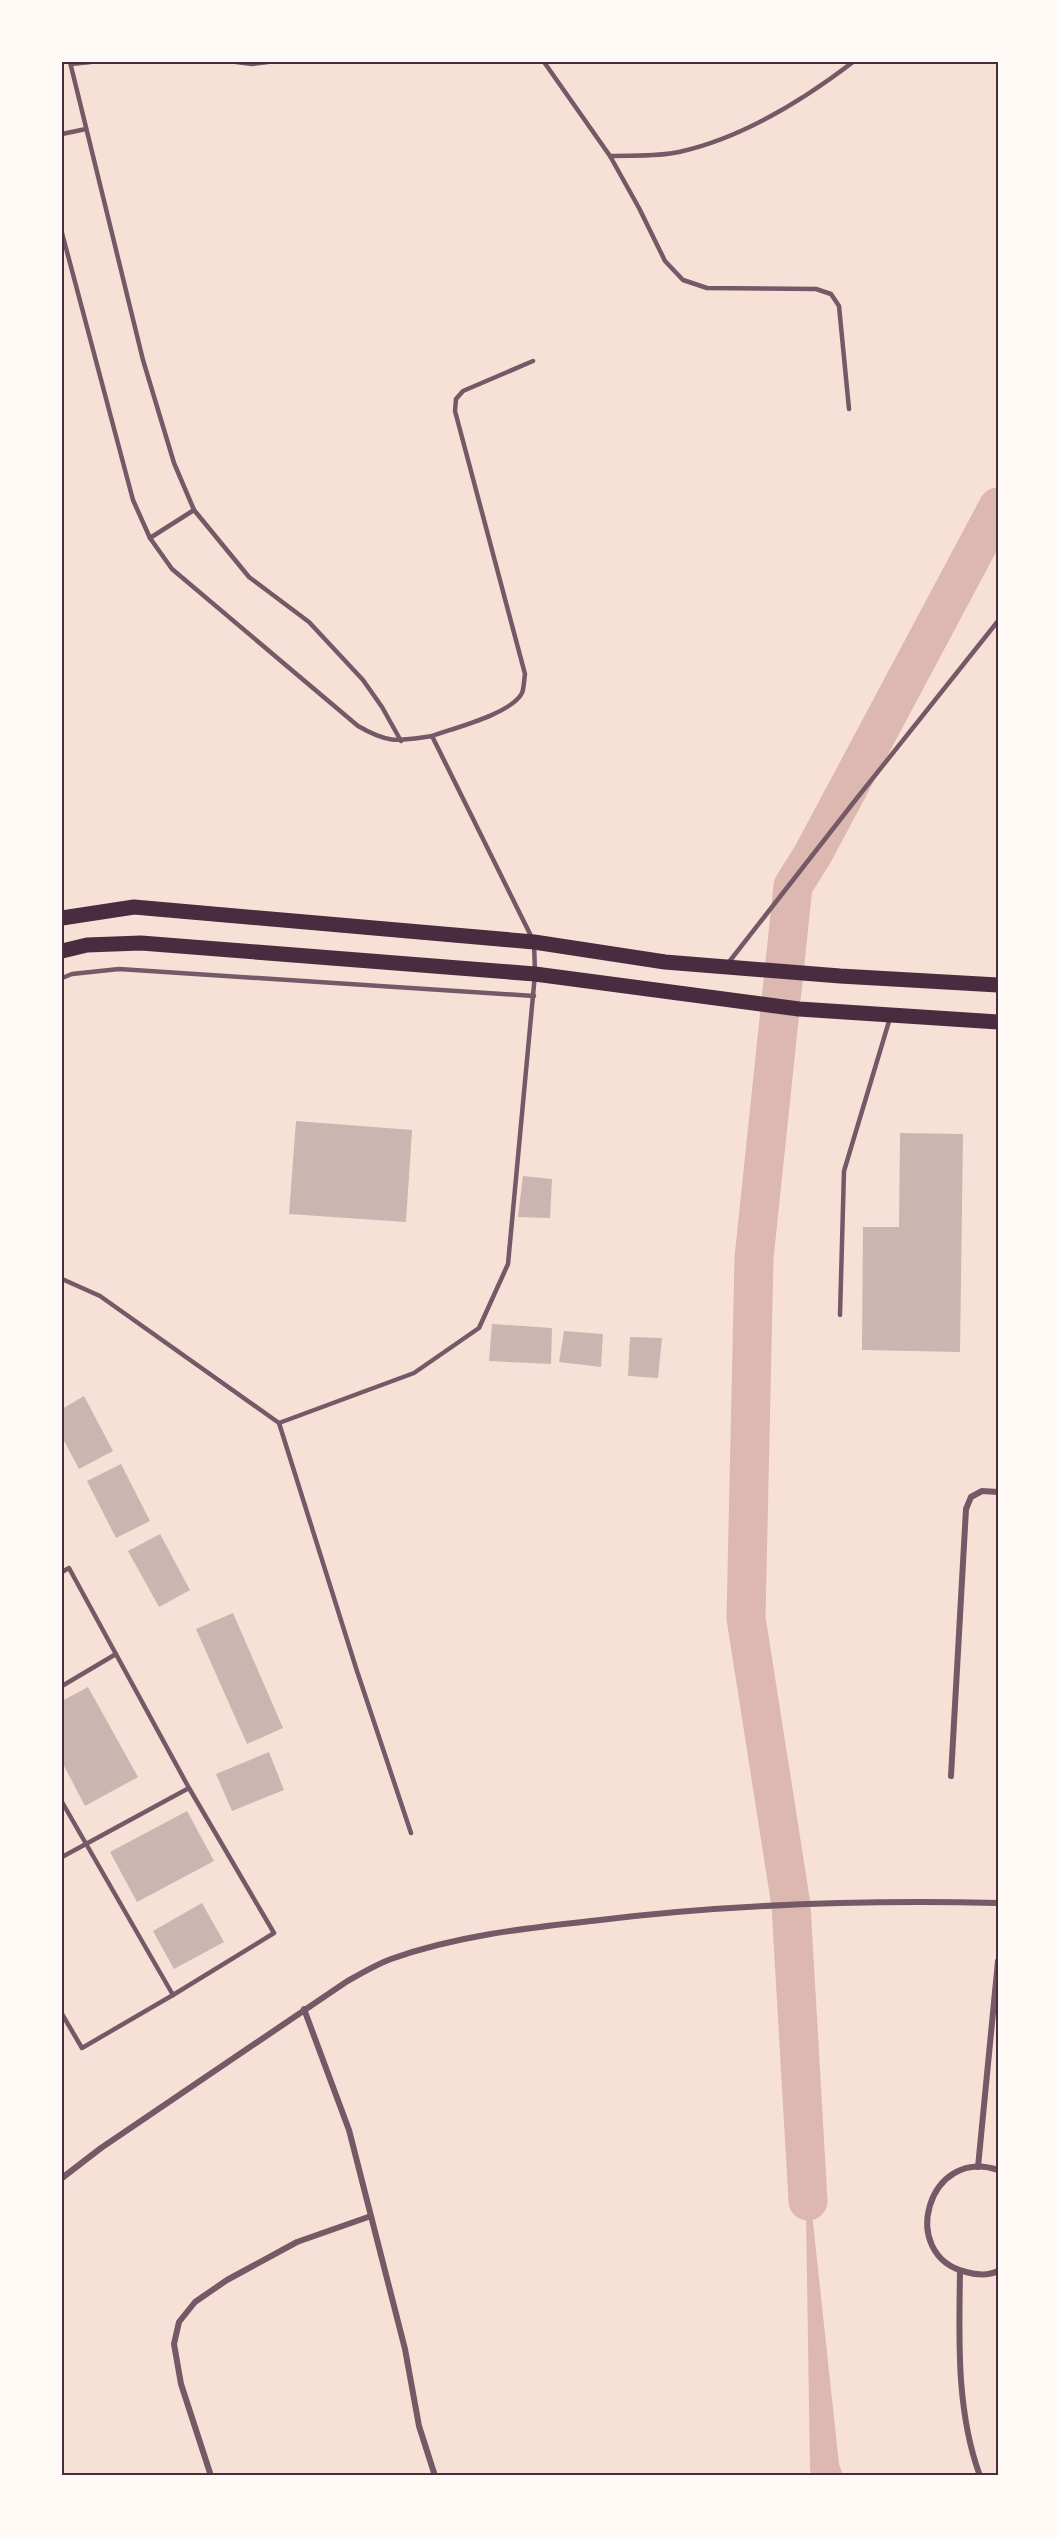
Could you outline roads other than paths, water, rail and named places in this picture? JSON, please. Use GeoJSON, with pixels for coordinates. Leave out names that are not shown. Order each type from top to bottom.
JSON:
{"type":"FeatureCollection","features":[{"type":"Feature","properties":{"kind":"main road"},"geometry":{"type":"LineString","coordinates":[[62,918],[134,907],[534,942],[665,962],[999,985]]}},
{"type":"Feature","properties":{"kind":"main road"},"geometry":{"type":"LineString","coordinates":[[62,951],[87,945],[141,943],[535,974],[799,1009],[999,1022]]}},
{"type":"Feature","properties":{"kind":"street"},"geometry":{"type":"LineString","coordinates":[[951,1776],[966,1509],[971,1497],[982,1491],[999,1492]]}},
{"type":"Feature","properties":{"kind":"street"},"geometry":{"type":"LineString","coordinates":[[62,2178],[101,2148],[346,1982],[388,1960],[429,1947],[490,1932],[634,1916],[758,1906],[890,1901],[999,1903]]}},
{"type":"Feature","properties":{"kind":"street"},"geometry":{"type":"LineString","coordinates":[[978,2167],[999,1961]]}},
{"type":"Feature","properties":{"kind":"street"},"geometry":{"type":"LineString","coordinates":[[304,2009],[349,2130],[405,2349],[418,2426],[435,2475]]}},
{"type":"Feature","properties":{"kind":"street"},"geometry":{"type":"LineString","coordinates":[[999,2170],[978,2167],[960,2170],[945,2180],[933,2194],[927,2211],[927,2229],[933,2247],[944,2261],[960,2271],[977,2275],[999,2271]]}},
{"type":"Feature","properties":{"kind":"street"},"geometry":{"type":"LineString","coordinates":[[211,2475],[181,2384],[174,2344],[178,2322],[195,2302],[227,2280],[297,2242],[371,2216]]}},
{"type":"Feature","properties":{"kind":"street"},"geometry":{"type":"LineString","coordinates":[[960,2271],[959,2356],[971,2451],[980,2475]]}},
{"type":"Feature","properties":{"kind":"lane"},"geometry":{"type":"LineString","coordinates":[[91,62],[71,63],[143,360],[174,463],[194,510],[249,577],[309,622],[363,680],[382,707],[401,741]]}},
{"type":"Feature","properties":{"kind":"lane"},"geometry":{"type":"LineString","coordinates":[[236,62],[252,64],[268,62]]}},
{"type":"Feature","properties":{"kind":"lane"},"geometry":{"type":"LineString","coordinates":[[544,62],[610,156],[665,261],[683,280],[706,288],[816,289],[831,294],[839,306],[849,409]]}},
{"type":"Feature","properties":{"kind":"lane"},"geometry":{"type":"LineString","coordinates":[[610,156],[678,152],[740,133],[820,87],[853,62]]}},
{"type":"Feature","properties":{"kind":"lane"},"geometry":{"type":"LineString","coordinates":[[62,134],[86,129]]}},
{"type":"Feature","properties":{"kind":"lane"},"geometry":{"type":"LineString","coordinates":[[62,233],[133,500],[150,538],[172,569],[358,726],[381,739],[401,741],[432,736],[496,713],[511,704],[522,693],[525,674],[455,411],[456,399],[463,391],[533,361]]}},
{"type":"Feature","properties":{"kind":"lane"},"geometry":{"type":"LineString","coordinates":[[150,538],[194,510]]}},
{"type":"Feature","properties":{"kind":"lane"},"geometry":{"type":"LineString","coordinates":[[725,967],[999,621]]}},
{"type":"Feature","properties":{"kind":"lane"},"geometry":{"type":"LineString","coordinates":[[279,1423],[414,1373],[479,1328],[507,1264],[534,996],[534,942],[432,736]]}},
{"type":"Feature","properties":{"kind":"lane"},"geometry":{"type":"LineString","coordinates":[[62,978],[72,974],[119,969],[534,996]]}},
{"type":"Feature","properties":{"kind":"lane"},"geometry":{"type":"LineString","coordinates":[[840,1315],[844,1171],[891,1015]]}},
{"type":"Feature","properties":{"kind":"lane"},"geometry":{"type":"LineString","coordinates":[[62,1279],[100,1296],[279,1423],[352,1656],[411,1833]]}},
{"type":"Feature","properties":{"kind":"lane"},"geometry":{"type":"LineString","coordinates":[[62,1572],[69,1568],[189,1788],[274,1933],[82,2048],[62,2014]]}},
{"type":"Feature","properties":{"kind":"lane"},"geometry":{"type":"LineString","coordinates":[[62,1686],[116,1654]]}},
{"type":"Feature","properties":{"kind":"lane"},"geometry":{"type":"LineString","coordinates":[[62,1857],[189,1788]]}},
{"type":"Feature","properties":{"kind":"lane"},"geometry":{"type":"LineString","coordinates":[[62,1802],[173,1995]]}},
{"type":"Feature","properties":{"kind":"waterway"},"geometry":{"type":"LineString","coordinates":[[808,2201],[791,1905],[746,1618],[754,1258],[793,886],[813,854],[998,507]]}}]}
